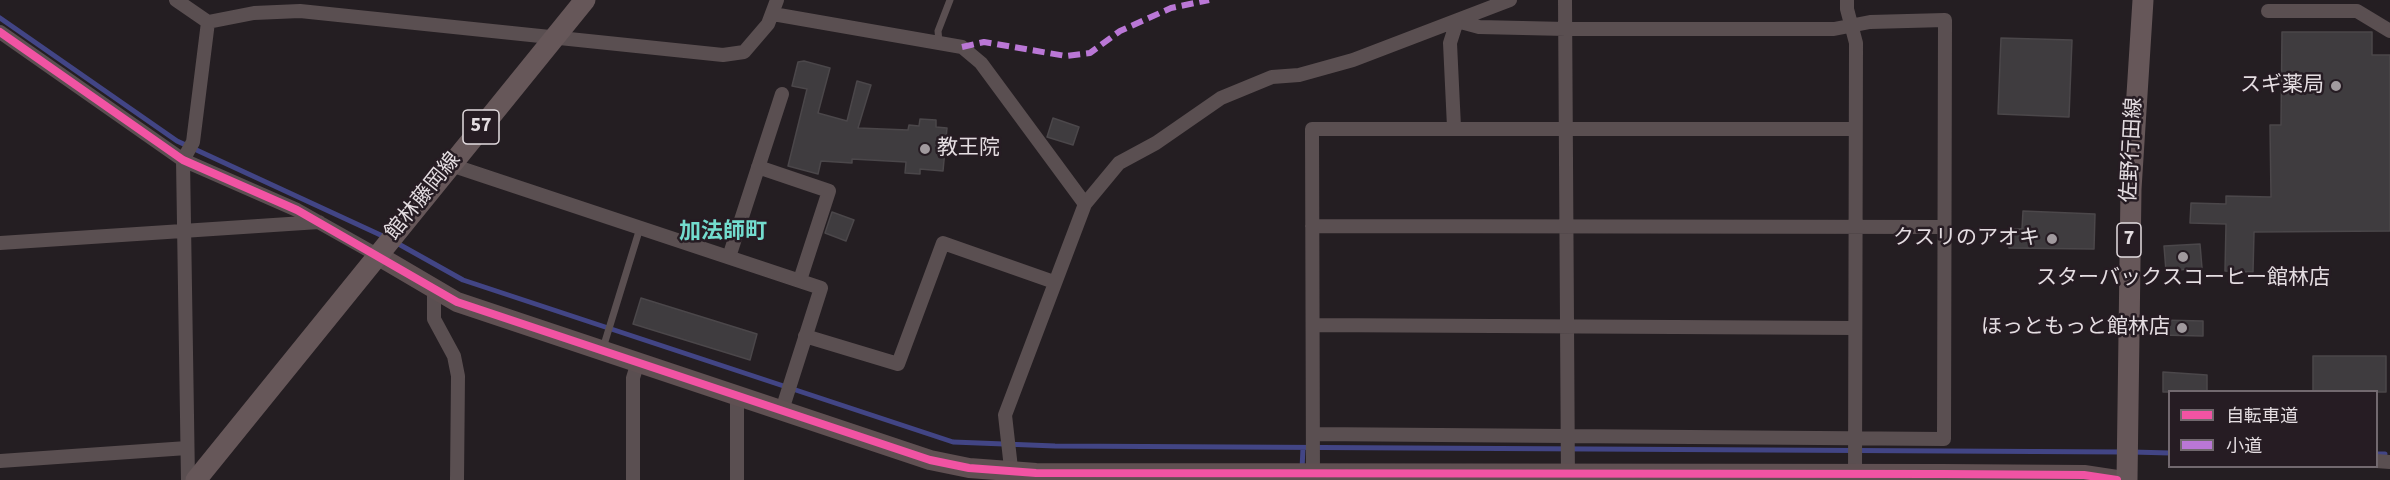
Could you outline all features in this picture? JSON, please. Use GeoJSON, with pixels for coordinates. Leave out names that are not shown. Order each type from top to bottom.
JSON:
{"type":"FeatureCollection","features":[{"type":"Feature","properties":{"kind":"main road","name":"館林藤岡線"},"geometry":{"type":"LineString","coordinates":[[196,480],[585,0]]}},
{"type":"Feature","properties":{"kind":"main road","name":"佐野行田線"},"geometry":{"type":"LineString","coordinates":[[2127,480],[2130,200],[2143,0]]}},
{"type":"Feature","properties":{"kind":"street"},"geometry":{"type":"LineString","coordinates":[[176,0],[208,22],[300,5],[723,55],[744,52],[768,24],[777,0]]}},
{"type":"Feature","properties":{"kind":"street"},"geometry":{"type":"LineString","coordinates":[[1012,476],[1005,415],[1085,204],[1119,163],[1156,143],[1221,98],[1272,77],[1299,75],[1353,60],[1510,0]]}},
{"type":"Feature","properties":{"kind":"street"},"geometry":{"type":"LineString","coordinates":[[1565,0],[1568,477]]}},
{"type":"Feature","properties":{"kind":"street"},"geometry":{"type":"LineString","coordinates":[[1847,0],[1856,43],[1855,477]]}},
{"type":"Feature","properties":{"kind":"street"},"geometry":{"type":"LineString","coordinates":[[2343,0],[2356,11],[2390,31]]}},
{"type":"Feature","properties":{"kind":"street"},"geometry":{"type":"LineString","coordinates":[[2268,11],[2356,11]]}},
{"type":"Feature","properties":{"kind":"street"},"geometry":{"type":"LineString","coordinates":[[773,14],[962,47],[981,63],[1085,204]]}},
{"type":"Feature","properties":{"kind":"street"},"geometry":{"type":"LineString","coordinates":[[1313,435],[1944,439],[1945,20],[1852,24],[1834,29],[1566,29],[1479,27],[1457,21]]}},
{"type":"Feature","properties":{"kind":"street"},"geometry":{"type":"LineString","coordinates":[[1454,128],[1450,43],[1457,21]]}},
{"type":"Feature","properties":{"kind":"street"},"geometry":{"type":"LineString","coordinates":[[188,480],[183,160],[193,142],[208,22]]}},
{"type":"Feature","properties":{"kind":"street"},"geometry":{"type":"LineString","coordinates":[[0,32],[183,160],[319,222],[434,291],[457,302],[930,460],[1012,476],[1944,477],[2084,475],[2117,480]]}},
{"type":"Feature","properties":{"kind":"street"},"geometry":{"type":"LineString","coordinates":[[729,257],[782,94]]}},
{"type":"Feature","properties":{"kind":"street"},"geometry":{"type":"LineString","coordinates":[[1304,476],[1313,435],[1312,129],[1855,129]]}},
{"type":"Feature","properties":{"kind":"street"},"geometry":{"type":"LineString","coordinates":[[451,165],[821,288],[782,410]]}},
{"type":"Feature","properties":{"kind":"street"},"geometry":{"type":"LineString","coordinates":[[758,167],[829,192],[800,280]]}},
{"type":"Feature","properties":{"kind":"street"},"geometry":{"type":"LineString","coordinates":[[0,243],[319,222]]}},
{"type":"Feature","properties":{"kind":"street"},"geometry":{"type":"LineString","coordinates":[[1312,226],[1943,227]]}},
{"type":"Feature","properties":{"kind":"street"},"geometry":{"type":"LineString","coordinates":[[805,336],[898,364],[944,243],[1054,282]]}},
{"type":"Feature","properties":{"kind":"street"},"geometry":{"type":"LineString","coordinates":[[434,291],[434,319],[454,356],[458,376],[457,480]]}},
{"type":"Feature","properties":{"kind":"street"},"geometry":{"type":"LineString","coordinates":[[1313,325],[1854,328]]}},
{"type":"Feature","properties":{"kind":"street"},"geometry":{"type":"LineString","coordinates":[[633,480],[633,378],[638,362]]}},
{"type":"Feature","properties":{"kind":"street"},"geometry":{"type":"LineString","coordinates":[[737,395],[737,480]]}},
{"type":"Feature","properties":{"kind":"street"},"geometry":{"type":"LineString","coordinates":[[0,460],[187,448]]}},
{"type":"Feature","properties":{"kind":"lane"},"geometry":{"type":"LineString","coordinates":[[939,42],[938,31],[950,0]]}},
{"type":"Feature","properties":{"kind":"lane"},"geometry":{"type":"LineString","coordinates":[[602,350],[640,228]]}},
{"type":"Feature","properties":{"kind":"building"},"geometry":{"type":"Polygon","coordinates":[[[2282,32],[2372,32],[2372,55],[2390,55],[2390,231],[2254,232],[2253,272],[2225,271],[2226,224],[2190,223],[2191,203],[2226,204],[2226,196],[2271,197],[2270,125],[2281,125],[2282,32]]]}},
{"type":"Feature","properties":{"kind":"building"},"geometry":{"type":"Polygon","coordinates":[[[2001,38],[2072,40],[2069,117],[1998,114],[2001,38]]]}},
{"type":"Feature","properties":{"kind":"building"},"geometry":{"type":"Polygon","coordinates":[[[804,61],[830,68],[818,113],[847,121],[857,81],[871,85],[858,128],[908,130],[909,125],[919,126],[920,119],[936,120],[936,127],[947,128],[943,171],[920,169],[920,174],[905,173],[906,162],[852,159],[852,163],[821,161],[818,174],[788,166],[807,89],[792,86],[798,62],[804,61]]]}},
{"type":"Feature","properties":{"kind":"building"},"geometry":{"type":"Polygon","coordinates":[[[1053,118],[1079,127],[1073,145],[1047,137],[1053,118]]]}},
{"type":"Feature","properties":{"kind":"building","name":"クスリのアオキ"},"geometry":{"type":"Polygon","coordinates":[[[2023,211],[2095,214],[2094,249],[2009,248],[2009,229],[2022,229],[2023,211]]]}},
{"type":"Feature","properties":{"kind":"building"},"geometry":{"type":"Polygon","coordinates":[[[832,212],[854,220],[846,241],[825,233],[832,212]]]}},
{"type":"Feature","properties":{"kind":"building","name":"スターバックスコーヒー館林店"},"geometry":{"type":"Polygon","coordinates":[[[2200,244],[2202,268],[2166,271],[2164,246],[2200,244]]]}},
{"type":"Feature","properties":{"kind":"building"},"geometry":{"type":"Polygon","coordinates":[[[641,298],[757,334],[750,360],[633,324],[641,298]]]}},
{"type":"Feature","properties":{"kind":"building","name":"ほっともっと館林店"},"geometry":{"type":"Polygon","coordinates":[[[2160,320],[2203,321],[2203,336],[2160,335],[2160,320]]]}},
{"type":"Feature","properties":{"kind":"building"},"geometry":{"type":"Polygon","coordinates":[[[2313,356],[2386,356],[2386,392],[2313,390],[2313,356]]]}},
{"type":"Feature","properties":{"kind":"building"},"geometry":{"type":"Polygon","coordinates":[[[2163,372],[2207,375],[2207,390],[2163,392],[2163,372]]]}},
{"type":"Feature","properties":{"kind":"waterway"},"geometry":{"type":"LineString","coordinates":[[0,18],[177,141],[387,238]]}},
{"type":"Feature","properties":{"kind":"waterway"},"geometry":{"type":"LineString","coordinates":[[395,242],[463,280],[953,442],[1055,446],[2123,452]]}},
{"type":"Feature","properties":{"kind":"waterway"},"geometry":{"type":"LineString","coordinates":[[1302,469],[1303,448]]}},
{"type":"Feature","properties":{"kind":"waterway"},"geometry":{"type":"LineString","coordinates":[[2132,452],[2168,453]]}},
{"type":"Feature","properties":{"kind":"waterway"},"geometry":{"type":"LineString","coordinates":[[2378,454],[2385,454]]}},
{"type":"Feature","properties":{"kind":"marked path"},"geometry":{"type":"LineString","coordinates":[[962,47],[984,42],[1066,56],[1090,53],[1120,31],[1171,8],[1209,0]]}},
{"type":"Feature","properties":{"kind":"cycle path"},"geometry":{"type":"LineString","coordinates":[[0,32],[183,160],[297,210],[457,302],[930,460],[969,468],[1036,473],[1944,474],[2084,475],[2117,480]]}},
{"type":"Feature","properties":{"kind":"place","name":"スギ薬局"},"geometry":{"type":"Point","coordinates":[2336,86]}},
{"type":"Feature","properties":{"kind":"place","name":"教王院"},"geometry":{"type":"Point","coordinates":[925,149]}},
{"type":"Feature","properties":{"kind":"place","name":"クスリのアオキ"},"geometry":{"type":"Point","coordinates":[2052,239]}},
{"type":"Feature","properties":{"kind":"place","name":"スターバックスコーヒー館林店"},"geometry":{"type":"Point","coordinates":[2183,257]}},
{"type":"Feature","properties":{"kind":"place","name":"ほっともっと館林店"},"geometry":{"type":"Point","coordinates":[2182,328]}},
{"type":"Feature","properties":{"kind":"district","name":"加法師町"},"geometry":{"type":"Point","coordinates":[723,233]}}]}
